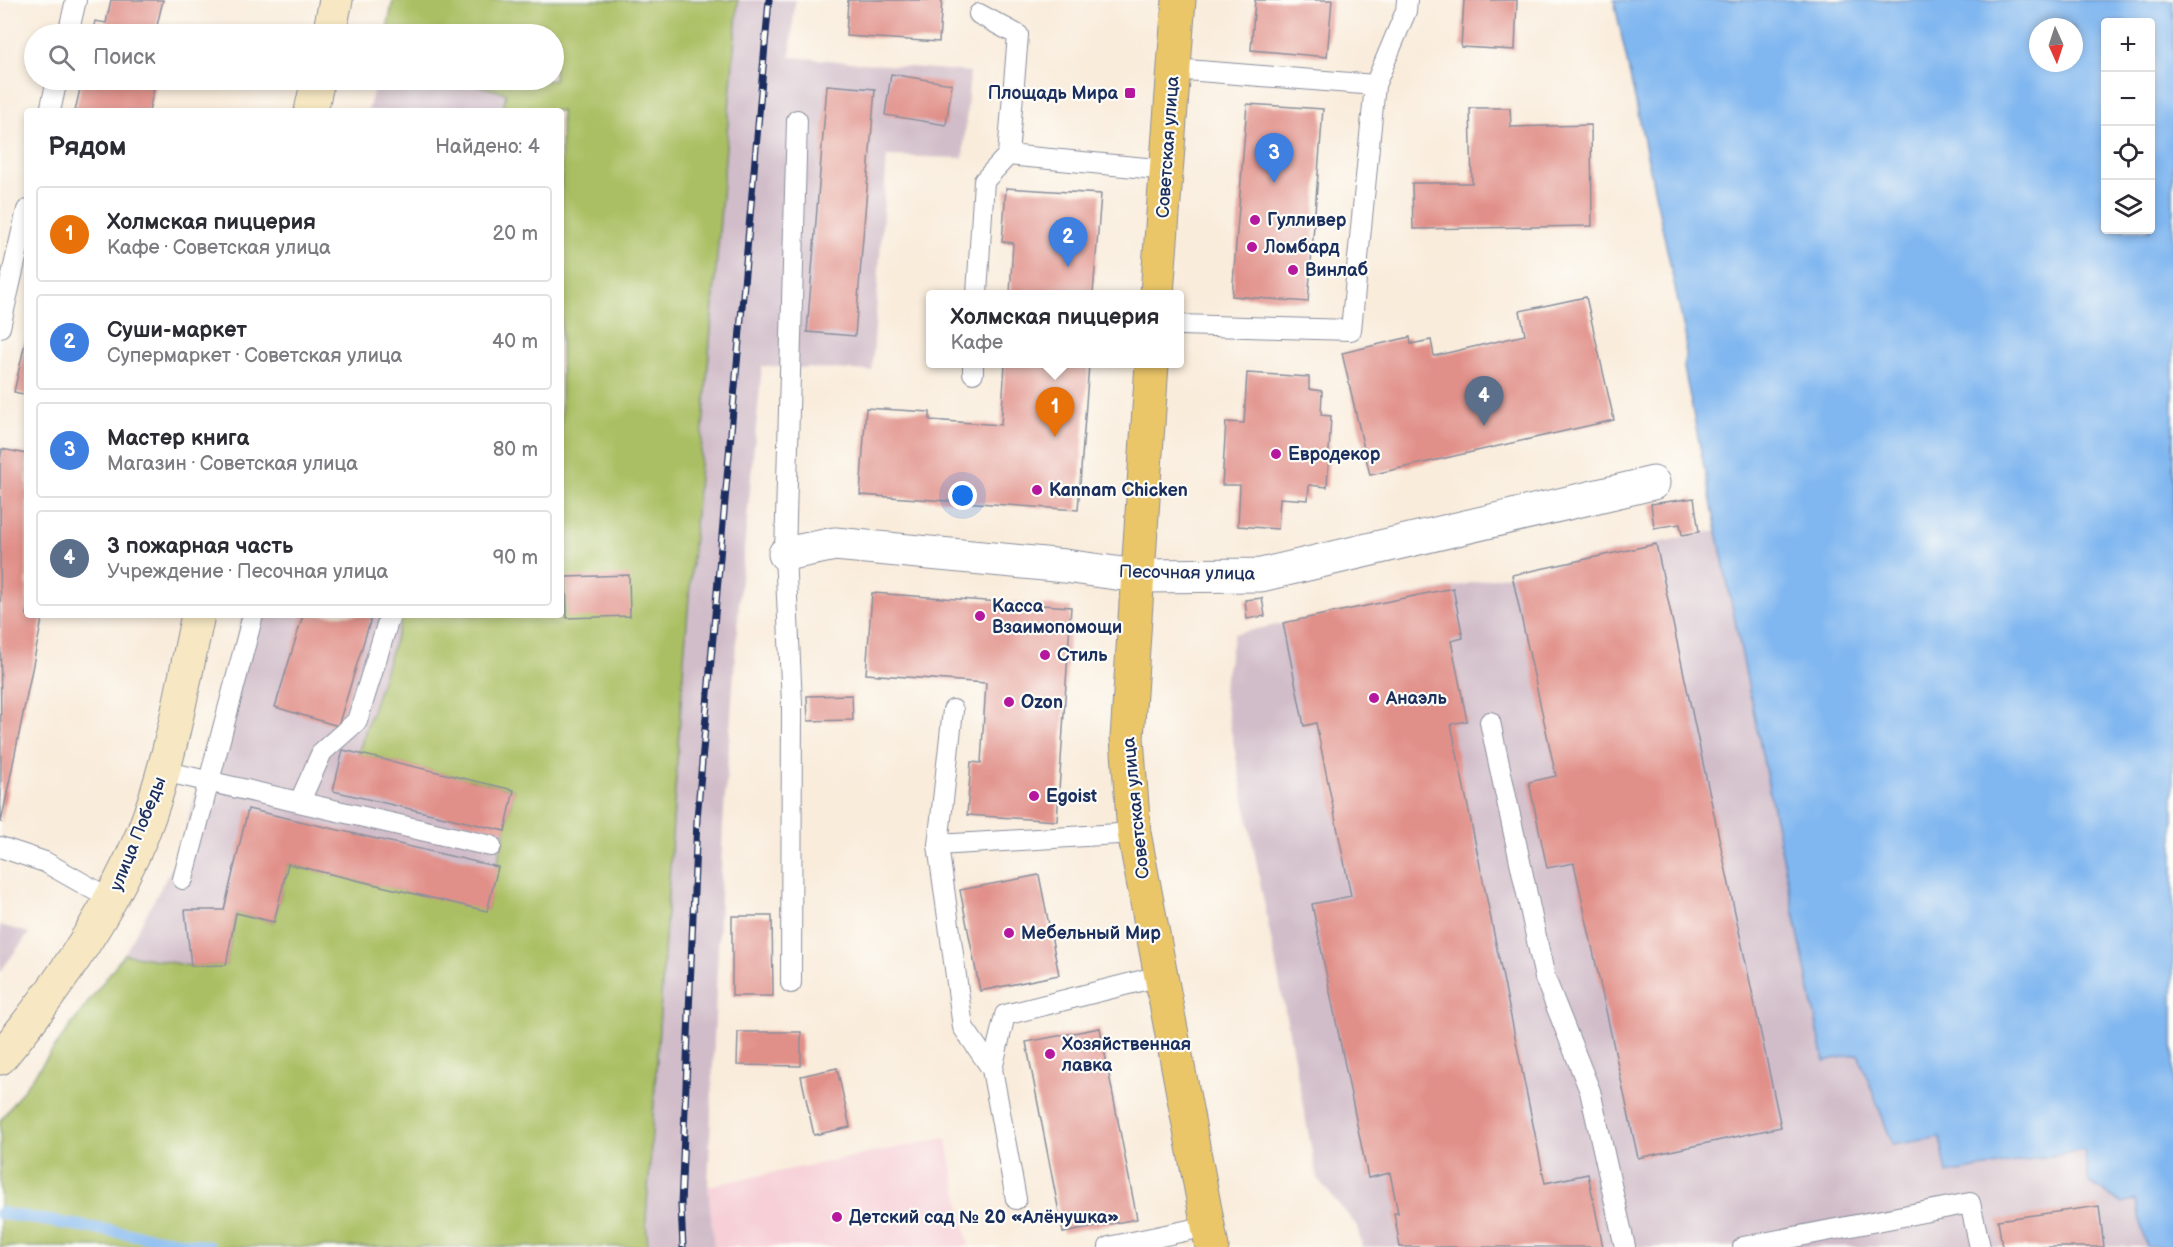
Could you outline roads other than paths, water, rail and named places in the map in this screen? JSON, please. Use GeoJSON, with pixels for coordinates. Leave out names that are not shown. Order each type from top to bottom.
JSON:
{"type":"FeatureCollection","features":[{"type":"Feature","properties":{"kind":"main road"},"geometry":{"type":"LineString","coordinates":[[330,24],[336,0]]}},
{"type":"Feature","properties":{"kind":"main road","name":"Советская улица"},"geometry":{"type":"LineString","coordinates":[[1157,290],[1179,0]]}},
{"type":"Feature","properties":{"kind":"main road"},"geometry":{"type":"LineString","coordinates":[[312,108],[316,90]]}},
{"type":"Feature","properties":{"kind":"main road","name":"Советская улица"},"geometry":{"type":"LineString","coordinates":[[1152,368],[1127,738],[1134,833],[1210,1237]]}},
{"type":"Feature","properties":{"kind":"main road","name":"улица Победы"},"geometry":{"type":"LineString","coordinates":[[0,1058],[36,1014],[112,900],[142,835],[164,771],[197,618]]}},
{"type":"Feature","properties":{"kind":"street","name":"Песочная улица"},"geometry":{"type":"LineString","coordinates":[[785,554],[835,544],[1065,566],[1137,576],[1261,575],[1653,483]]}},
{"type":"Feature","properties":{"kind":"lane"},"geometry":{"type":"LineString","coordinates":[[70,24],[76,0]]}},
{"type":"Feature","properties":{"kind":"lane"},"geometry":{"type":"LineString","coordinates":[[1184,325],[1351,330],[1375,85],[1406,11],[1407,0]]}},
{"type":"Feature","properties":{"kind":"lane"},"geometry":{"type":"LineString","coordinates":[[977,290],[984,181],[1008,155],[1018,35],[979,14]]}},
{"type":"Feature","properties":{"kind":"lane"},"geometry":{"type":"LineString","coordinates":[[1174,69],[1375,85]]}},
{"type":"Feature","properties":{"kind":"lane"},"geometry":{"type":"LineString","coordinates":[[51,108],[55,90]]}},
{"type":"Feature","properties":{"kind":"lane"},"geometry":{"type":"LineString","coordinates":[[791,983],[792,704],[785,554],[797,120]]}},
{"type":"Feature","properties":{"kind":"lane"},"geometry":{"type":"LineString","coordinates":[[1008,155],[1167,170]]}},
{"type":"Feature","properties":{"kind":"lane"},"geometry":{"type":"LineString","coordinates":[[0,327],[24,223]]}},
{"type":"Feature","properties":{"kind":"lane"},"geometry":{"type":"LineString","coordinates":[[183,879],[252,618]]}},
{"type":"Feature","properties":{"kind":"lane"},"geometry":{"type":"LineString","coordinates":[[300,801],[322,752],[357,721],[389,618]]}},
{"type":"Feature","properties":{"kind":"lane"},"geometry":{"type":"LineString","coordinates":[[953,710],[938,845],[963,1027],[992,1069]]}},
{"type":"Feature","properties":{"kind":"lane"},"geometry":{"type":"LineString","coordinates":[[1490,722],[1545,978],[1590,1091],[1625,1247]]}},
{"type":"Feature","properties":{"kind":"lane"},"geometry":{"type":"LineString","coordinates":[[164,771],[491,846]]}},
{"type":"Feature","properties":{"kind":"lane"},"geometry":{"type":"LineString","coordinates":[[938,845],[1134,833]]}},
{"type":"Feature","properties":{"kind":"lane"},"geometry":{"type":"LineString","coordinates":[[0,848],[45,862],[112,900]]}},
{"type":"Feature","properties":{"kind":"lane"},"geometry":{"type":"LineString","coordinates":[[1016,1198],[992,1069],[1005,1015],[1160,976]]}},
{"type":"Feature","properties":{"kind":"lane"},"geometry":{"type":"LineString","coordinates":[[1743,1247],[1970,1203],[1980,1247]]}},
{"type":"Feature","properties":{"kind":"lane"},"geometry":{"type":"LineString","coordinates":[[1108,1247],[1210,1237]]}},
{"type":"Feature","properties":{"kind":"water"},"geometry":{"type":"Polygon","coordinates":[[[1614,0],[2173,0],[2173,1247],[2146,1247],[2136,1200],[2123,1204],[2089,1182],[2084,1150],[1947,1174],[1940,1137],[1893,1145],[1858,1054],[1824,1061],[1684,368],[1686,339],[1614,0]]]}},
{"type":"Feature","properties":{"kind":"waterway"},"geometry":{"type":"LineString","coordinates":[[0,1213],[210,1247]]}},
{"type":"Feature","properties":{"kind":"railway"},"geometry":{"type":"LineString","coordinates":[[683,1247],[681,1206],[697,819],[769,0]]}},
{"type":"Feature","properties":{"kind":"place","name":"Площадь Мира"},"geometry":{"type":"Point","coordinates":[1130,93]}},
{"type":"Feature","properties":{"kind":"place","name":"Мастер книга"},"geometry":{"type":"Point","coordinates":[1274,183]}},
{"type":"Feature","properties":{"kind":"place","name":"Гулливер"},"geometry":{"type":"Point","coordinates":[1255,220]}},
{"type":"Feature","properties":{"kind":"place","name":"Ломбард"},"geometry":{"type":"Point","coordinates":[1252,247]}},
{"type":"Feature","properties":{"kind":"place","name":"Суши-маркет"},"geometry":{"type":"Point","coordinates":[1068,267]}},
{"type":"Feature","properties":{"kind":"place","name":"Винлаб"},"geometry":{"type":"Point","coordinates":[1293,270]}},
{"type":"Feature","properties":{"kind":"place","name":"3 пожарная часть"},"geometry":{"type":"Point","coordinates":[1484,426]}},
{"type":"Feature","properties":{"kind":"place","name":"Холмская пиццерия"},"geometry":{"type":"Point","coordinates":[1055,437]}},
{"type":"Feature","properties":{"kind":"place","name":"Евродекор"},"geometry":{"type":"Point","coordinates":[1276,454]}},
{"type":"Feature","properties":{"kind":"place","name":"Kannam Chicken"},"geometry":{"type":"Point","coordinates":[1037,490]}},
{"type":"Feature","properties":{"kind":"place","name":"Касса Взаимопомощи"},"geometry":{"type":"Point","coordinates":[980,616]}},
{"type":"Feature","properties":{"kind":"place","name":"Стиль"},"geometry":{"type":"Point","coordinates":[1045,655]}},
{"type":"Feature","properties":{"kind":"place","name":"Анаэль"},"geometry":{"type":"Point","coordinates":[1374,698]}},
{"type":"Feature","properties":{"kind":"place","name":"Ozon"},"geometry":{"type":"Point","coordinates":[1009,702]}},
{"type":"Feature","properties":{"kind":"place","name":"Egoist"},"geometry":{"type":"Point","coordinates":[1034,796]}},
{"type":"Feature","properties":{"kind":"place","name":"Мебельный Мир"},"geometry":{"type":"Point","coordinates":[1009,933]}},
{"type":"Feature","properties":{"kind":"place","name":"Хозяйственная лавка"},"geometry":{"type":"Point","coordinates":[1050,1054]}},
{"type":"Feature","properties":{"kind":"place","name":"Детский сад № 20 «Алёнушка»"},"geometry":{"type":"Point","coordinates":[837,1217]}}]}
